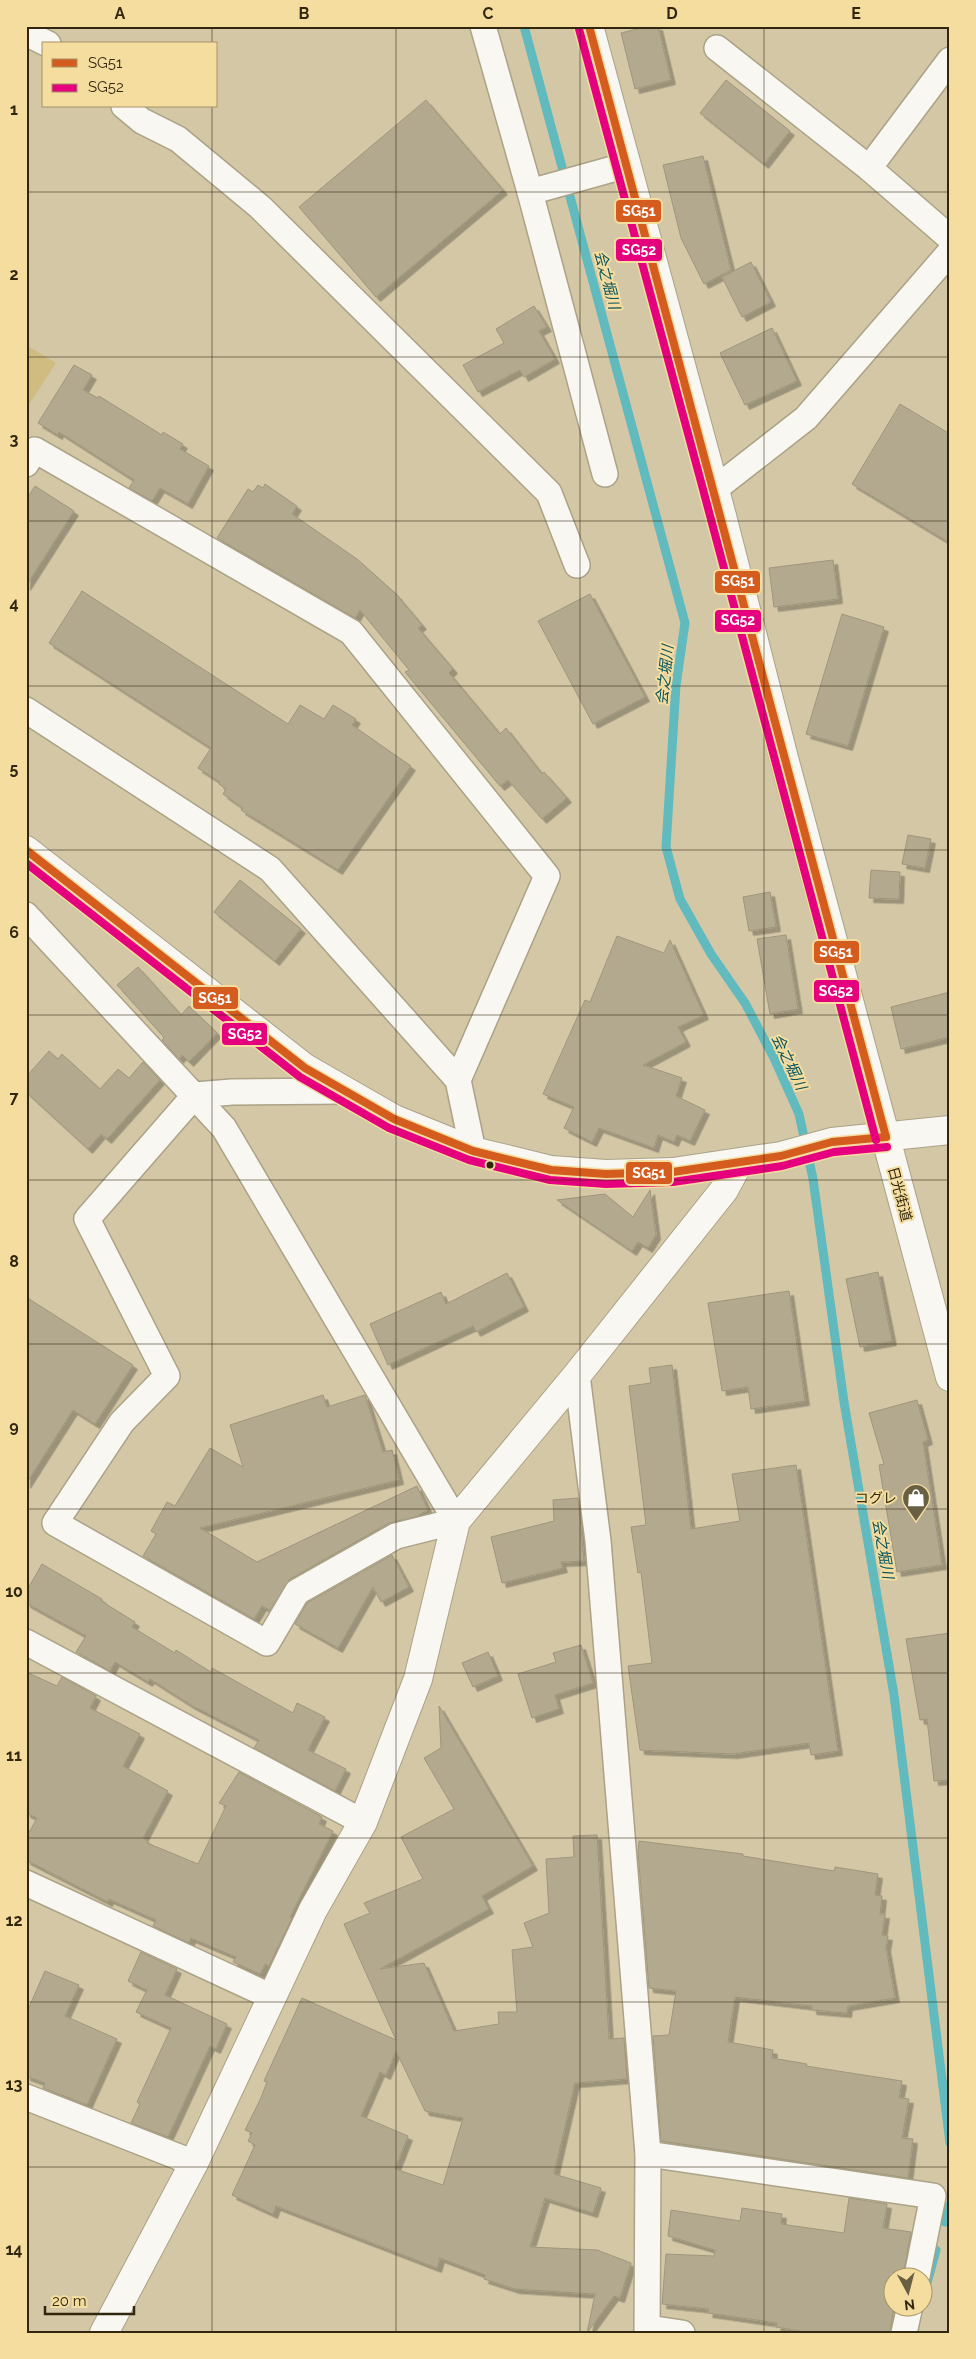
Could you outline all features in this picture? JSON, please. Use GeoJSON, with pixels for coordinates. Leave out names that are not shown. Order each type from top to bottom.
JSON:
{"type":"FeatureCollection","features":[{"type":"Feature","properties":{"kind":"main road","name":"日光街道"},"geometry":{"type":"LineString","coordinates":[[589,26],[715,489],[950,1377]]}},
{"type":"Feature","properties":{"kind":"main road"},"geometry":{"type":"LineString","coordinates":[[26,850],[306,1068],[394,1119],[473,1152],[550,1170],[606,1174],[672,1172],[738,1164],[781,1156],[823,1144],[950,1130]]}},
{"type":"Feature","properties":{"kind":"main road"},"geometry":{"type":"LineString","coordinates":[[104,2333],[194,2163],[313,1910],[363,1822],[418,1679],[456,1521],[577,1375],[724,1190],[738,1164]]}},
{"type":"Feature","properties":{"kind":"street"},"geometry":{"type":"LineString","coordinates":[[483,26],[535,190],[605,474]]}},
{"type":"Feature","properties":{"kind":"street"},"geometry":{"type":"LineString","coordinates":[[26,33],[44,42]]}},
{"type":"Feature","properties":{"kind":"street"},"geometry":{"type":"LineString","coordinates":[[717,48],[869,168],[950,238]]}},
{"type":"Feature","properties":{"kind":"street"},"geometry":{"type":"LineString","coordinates":[[869,168],[950,60]]}},
{"type":"Feature","properties":{"kind":"street"},"geometry":{"type":"LineString","coordinates":[[126,108],[142,121],[178,139],[260,207],[549,493],[577,565]]}},
{"type":"Feature","properties":{"kind":"street"},"geometry":{"type":"LineString","coordinates":[[535,190],[627,165]]}},
{"type":"Feature","properties":{"kind":"street"},"geometry":{"type":"LineString","coordinates":[[715,489],[806,418],[950,252]]}},
{"type":"Feature","properties":{"kind":"street"},"geometry":{"type":"LineString","coordinates":[[26,464],[35,450],[351,632],[548,876],[458,1080]]}},
{"type":"Feature","properties":{"kind":"street"},"geometry":{"type":"LineString","coordinates":[[26,710],[270,869],[458,1080],[473,1152]]}},
{"type":"Feature","properties":{"kind":"street"},"geometry":{"type":"LineString","coordinates":[[26,915],[195,1095],[224,1128],[456,1521],[396,1536],[297,1592],[267,1643],[55,1524],[122,1422],[167,1376],[87,1219],[195,1095],[232,1092],[345,1091]]}},
{"type":"Feature","properties":{"kind":"street"},"geometry":{"type":"LineString","coordinates":[[577,1375],[598,1541],[648,2154],[648,2330],[682,2333]]}},
{"type":"Feature","properties":{"kind":"street"},"geometry":{"type":"LineString","coordinates":[[26,1642],[363,1822]]}},
{"type":"Feature","properties":{"kind":"street"},"geometry":{"type":"LineString","coordinates":[[26,1883],[272,1996]]}},
{"type":"Feature","properties":{"kind":"street"},"geometry":{"type":"LineString","coordinates":[[26,2097],[194,2163]]}},
{"type":"Feature","properties":{"kind":"street"},"geometry":{"type":"LineString","coordinates":[[648,2154],[933,2196],[919,2266]]}},
{"type":"Feature","properties":{"kind":"street"},"geometry":{"type":"LineString","coordinates":[[904,2333],[908,2316]]}},
{"type":"Feature","properties":{"kind":"shaded area"},"geometry":{"type":"Polygon","coordinates":[[[26,345],[56,363],[26,409],[26,345]]]}},
{"type":"Feature","properties":{"kind":"building"},"geometry":{"type":"Polygon","coordinates":[[[649,26],[658,26],[671,80],[635,89],[621,33],[649,26]]]}},
{"type":"Feature","properties":{"kind":"building"},"geometry":{"type":"Polygon","coordinates":[[[726,80],[790,131],[764,164],[700,113],[726,80]]]}},
{"type":"Feature","properties":{"kind":"building"},"geometry":{"type":"Polygon","coordinates":[[[426,100],[503,190],[376,297],[299,207],[426,100]]]}},
{"type":"Feature","properties":{"kind":"building"},"geometry":{"type":"Polygon","coordinates":[[[703,156],[731,270],[704,284],[681,238],[663,165],[703,156]]]}},
{"type":"Feature","properties":{"kind":"building"},"geometry":{"type":"Polygon","coordinates":[[[751,262],[771,302],[742,317],[722,277],[751,262]]]}},
{"type":"Feature","properties":{"kind":"building"},"geometry":{"type":"Polygon","coordinates":[[[534,306],[547,327],[539,331],[555,359],[524,377],[520,370],[478,392],[463,365],[504,343],[496,329],[534,306]]]}},
{"type":"Feature","properties":{"kind":"building"},"geometry":{"type":"Polygon","coordinates":[[[772,328],[797,381],[745,405],[720,353],[772,328]]]}},
{"type":"Feature","properties":{"kind":"building"},"geometry":{"type":"Polygon","coordinates":[[[74,365],[92,375],[83,390],[98,398],[99,396],[162,435],[163,432],[183,444],[180,449],[209,466],[188,504],[160,488],[152,501],[129,488],[134,480],[59,432],[58,435],[38,423],[74,365]]]}},
{"type":"Feature","properties":{"kind":"building"},"geometry":{"type":"Polygon","coordinates":[[[900,404],[950,434],[950,543],[852,484],[900,404]]]}},
{"type":"Feature","properties":{"kind":"building"},"geometry":{"type":"Polygon","coordinates":[[[265,484],[297,506],[292,514],[357,559],[395,593],[422,625],[418,628],[453,669],[449,673],[500,734],[506,728],[542,774],[544,772],[567,798],[542,819],[508,780],[500,786],[405,672],[409,670],[360,610],[355,618],[217,538],[248,489],[253,492],[258,485],[263,488],[265,484]]]}},
{"type":"Feature","properties":{"kind":"building"},"geometry":{"type":"Polygon","coordinates":[[[35,486],[74,511],[26,586],[26,500],[35,486]]]}},
{"type":"Feature","properties":{"kind":"building"},"geometry":{"type":"Polygon","coordinates":[[[833,560],[838,599],[774,607],[769,568],[833,560]]]}},
{"type":"Feature","properties":{"kind":"building"},"geometry":{"type":"Polygon","coordinates":[[[82,591],[288,724],[300,705],[324,719],[333,705],[356,719],[352,725],[411,766],[338,870],[241,810],[243,808],[223,794],[226,789],[219,784],[220,782],[198,768],[211,748],[49,643],[82,591]]]}},
{"type":"Feature","properties":{"kind":"building"},"geometry":{"type":"Polygon","coordinates":[[[590,594],[645,697],[593,724],[538,621],[590,594]]]}},
{"type":"Feature","properties":{"kind":"building"},"geometry":{"type":"Polygon","coordinates":[[[842,614],[884,627],[848,746],[806,734],[842,614]]]}},
{"type":"Feature","properties":{"kind":"building"},"geometry":{"type":"Polygon","coordinates":[[[908,835],[931,839],[925,868],[902,864],[908,835]]]}},
{"type":"Feature","properties":{"kind":"building"},"geometry":{"type":"Polygon","coordinates":[[[871,870],[900,872],[899,899],[869,898],[871,870]]]}},
{"type":"Feature","properties":{"kind":"building"},"geometry":{"type":"Polygon","coordinates":[[[240,880],[301,929],[275,961],[214,912],[240,880]]]}},
{"type":"Feature","properties":{"kind":"building"},"geometry":{"type":"Polygon","coordinates":[[[770,892],[776,927],[749,931],[743,897],[770,892]]]}},
{"type":"Feature","properties":{"kind":"building"},"geometry":{"type":"Polygon","coordinates":[[[786,935],[798,1009],[770,1014],[757,939],[786,935]]]}},
{"type":"Feature","properties":{"kind":"building"},"geometry":{"type":"Polygon","coordinates":[[[617,936],[664,953],[670,940],[704,1015],[678,1027],[686,1042],[643,1065],[682,1078],[676,1096],[705,1110],[690,1141],[677,1135],[674,1142],[658,1135],[654,1148],[599,1128],[592,1142],[564,1128],[574,1107],[543,1094],[585,1000],[590,1002],[617,936]]]}},
{"type":"Feature","properties":{"kind":"building"},"geometry":{"type":"Polygon","coordinates":[[[138,967],[181,1015],[189,1006],[217,1033],[189,1062],[182,1055],[179,1059],[162,1040],[164,1038],[162,1035],[117,985],[138,967]]]}},
{"type":"Feature","properties":{"kind":"building"},"geometry":{"type":"Polygon","coordinates":[[[950,992],[950,1037],[901,1049],[891,1007],[950,992]]]}},
{"type":"Feature","properties":{"kind":"building"},"geometry":{"type":"Polygon","coordinates":[[[49,1051],[58,1059],[62,1054],[100,1089],[118,1069],[129,1078],[143,1062],[160,1080],[107,1139],[101,1134],[88,1149],[26,1092],[26,1077],[49,1051]]]}},
{"type":"Feature","properties":{"kind":"building"},"geometry":{"type":"Polygon","coordinates":[[[650,1190],[656,1235],[648,1248],[638,1242],[632,1251],[557,1200],[605,1194],[633,1217],[650,1190]]]}},
{"type":"Feature","properties":{"kind":"building"},"geometry":{"type":"Polygon","coordinates":[[[878,1272],[892,1341],[860,1347],[846,1279],[878,1272]]]}},
{"type":"Feature","properties":{"kind":"building"},"geometry":{"type":"Polygon","coordinates":[[[507,1273],[524,1307],[476,1332],[473,1326],[388,1365],[370,1324],[441,1292],[446,1304],[507,1273]]]}},
{"type":"Feature","properties":{"kind":"building"},"geometry":{"type":"Polygon","coordinates":[[[789,1291],[805,1401],[751,1409],[748,1387],[722,1391],[708,1303],[789,1291]]]}},
{"type":"Feature","properties":{"kind":"building"},"geometry":{"type":"Polygon","coordinates":[[[26,1297],[133,1365],[95,1424],[73,1410],[26,1484],[26,1297]]]}},
{"type":"Feature","properties":{"kind":"building"},"geometry":{"type":"Polygon","coordinates":[[[672,1365],[691,1529],[740,1521],[732,1474],[796,1465],[838,1751],[811,1755],[809,1743],[733,1754],[640,1750],[628,1666],[652,1663],[641,1572],[638,1573],[631,1527],[646,1525],[629,1386],[651,1383],[649,1368],[672,1365]]]}},
{"type":"Feature","properties":{"kind":"building"},"geometry":{"type":"Polygon","coordinates":[[[323,1395],[327,1407],[365,1395],[383,1452],[392,1450],[399,1480],[200,1528],[257,1562],[417,1486],[428,1510],[415,1517],[389,1523],[290,1579],[270,1610],[262,1606],[254,1619],[143,1556],[156,1534],[151,1531],[167,1502],[175,1506],[210,1448],[243,1467],[230,1425],[323,1395]]]}},
{"type":"Feature","properties":{"kind":"building"},"geometry":{"type":"Polygon","coordinates":[[[917,1400],[928,1440],[923,1442],[942,1565],[897,1572],[879,1465],[884,1464],[869,1413],[917,1400]]]}},
{"type":"Feature","properties":{"kind":"building"},"geometry":{"type":"Polygon","coordinates":[[[578,1498],[584,1561],[561,1562],[563,1568],[502,1583],[491,1537],[554,1521],[553,1500],[578,1498]]]}},
{"type":"Feature","properties":{"kind":"building"},"geometry":{"type":"Polygon","coordinates":[[[392,1555],[409,1587],[381,1602],[373,1587],[338,1648],[295,1624],[307,1603],[392,1555]]]}},
{"type":"Feature","properties":{"kind":"building"},"geometry":{"type":"Polygon","coordinates":[[[42,1564],[102,1599],[101,1601],[135,1622],[132,1627],[175,1653],[176,1650],[211,1672],[212,1668],[293,1713],[297,1703],[325,1717],[308,1750],[346,1769],[335,1791],[254,1748],[259,1740],[191,1705],[150,1679],[148,1682],[115,1662],[110,1671],[76,1652],[86,1636],[26,1603],[26,1592],[42,1564]]]}},
{"type":"Feature","properties":{"kind":"building"},"geometry":{"type":"Polygon","coordinates":[[[950,1633],[950,1780],[934,1781],[927,1719],[920,1720],[906,1639],[950,1633]]]}},
{"type":"Feature","properties":{"kind":"building"},"geometry":{"type":"Polygon","coordinates":[[[581,1645],[593,1683],[555,1695],[559,1709],[532,1718],[518,1674],[556,1662],[553,1653],[581,1645]]]}},
{"type":"Feature","properties":{"kind":"building"},"geometry":{"type":"Polygon","coordinates":[[[488,1652],[498,1676],[473,1687],[462,1663],[488,1652]]]}},
{"type":"Feature","properties":{"kind":"building"},"geometry":{"type":"Polygon","coordinates":[[[26,1672],[57,1686],[62,1677],[96,1696],[90,1708],[140,1734],[123,1766],[168,1791],[143,1838],[148,1841],[147,1843],[198,1864],[226,1806],[219,1803],[239,1772],[322,1817],[319,1824],[333,1831],[290,1917],[292,1918],[269,1966],[265,1964],[260,1974],[233,1962],[236,1957],[191,1938],[189,1943],[153,1926],[156,1920],[109,1899],[108,1902],[26,1860],[26,1838],[37,1818],[26,1813],[26,1672]]]}},
{"type":"Feature","properties":{"kind":"building"},"geometry":{"type":"Polygon","coordinates":[[[439,1706],[533,1866],[482,1896],[489,1909],[380,1969],[424,1963],[454,2031],[499,2024],[498,2012],[517,2012],[512,1950],[533,1947],[524,1923],[549,1913],[546,1859],[574,1857],[573,1836],[597,1835],[609,2039],[624,2038],[627,2079],[575,2083],[554,2174],[601,2188],[593,2213],[545,2198],[530,2247],[597,2250],[631,2263],[620,2298],[614,2296],[587,2333],[595,2294],[515,2289],[484,2279],[485,2275],[440,2258],[437,2268],[276,2206],[273,2214],[232,2195],[255,2145],[248,2141],[252,2133],[245,2130],[267,2082],[264,2081],[302,1998],[396,2040],[344,1924],[370,1913],[364,1903],[423,1879],[401,1837],[454,1809],[424,1758],[441,1748],[439,1706]],[[396,2051],[386,2075],[380,2072],[361,2116],[408,2136],[395,2169],[443,2185],[463,2118],[425,2111],[396,2051]]]}},
{"type":"Feature","properties":{"kind":"building"},"geometry":{"type":"Polygon","coordinates":[[[639,1841],[743,1854],[743,1856],[834,1871],[835,1867],[878,1874],[875,1895],[882,1896],[880,1914],[885,1914],[882,1935],[888,1936],[886,1947],[895,1998],[848,2006],[847,2013],[812,2010],[812,2006],[735,1997],[728,2042],[773,2050],[772,2058],[807,2064],[806,2066],[902,2081],[899,2098],[909,2099],[902,2138],[913,2139],[908,2178],[661,2141],[653,2036],[669,2035],[676,1991],[649,1988],[638,1852],[639,1841]]]}},
{"type":"Feature","properties":{"kind":"building"},"geometry":{"type":"Polygon","coordinates":[[[141,1952],[177,1969],[165,1995],[227,2024],[216,2049],[210,2046],[168,2137],[131,2123],[140,2104],[137,2102],[171,2028],[136,2012],[147,1990],[128,1981],[141,1952]]]}},
{"type":"Feature","properties":{"kind":"building"},"geometry":{"type":"Polygon","coordinates":[[[45,1971],[79,1985],[65,2016],[117,2039],[87,2105],[43,2088],[45,2083],[26,2076],[26,2014],[45,1971]]]}},
{"type":"Feature","properties":{"kind":"building"},"geometry":{"type":"Polygon","coordinates":[[[849,2198],[887,2204],[883,2228],[911,2232],[905,2266],[884,2266],[884,2316],[893,2316],[890,2333],[811,2333],[776,2327],[777,2323],[708,2313],[709,2309],[662,2304],[666,2254],[714,2256],[715,2250],[668,2236],[671,2210],[740,2221],[742,2208],[782,2214],[781,2224],[844,2233],[849,2198]]]}},
{"type":"Feature","properties":{"kind":"waterway","name":"会之堀川"},"geometry":{"type":"LineString","coordinates":[[524,26],[685,623],[676,685],[666,847],[680,899],[711,954],[745,1003],[774,1058],[799,1114],[813,1179],[844,1402],[894,1695],[950,2143]]}},
{"type":"Feature","properties":{"kind":"waterway"},"geometry":{"type":"LineString","coordinates":[[945,2222],[950,2205]]}},
{"type":"Feature","properties":{"kind":"waterway"},"geometry":{"type":"LineString","coordinates":[[932,2266],[936,2250]]}},
{"type":"Feature","properties":{"kind":"transit line","name":"SG51"},"geometry":{"type":"LineString","coordinates":[[589,26],[886,1137]]}},
{"type":"Feature","properties":{"kind":"transit line","name":"SG52"},"geometry":{"type":"LineString","coordinates":[[579,29],[876,1140]]}},
{"type":"Feature","properties":{"kind":"transit line","name":"SG51"},"geometry":{"type":"LineString","coordinates":[[26,850],[305,1068],[394,1119],[473,1151],[551,1170],[606,1174],[673,1172],[781,1156],[832,1142],[886,1137]]}},
{"type":"Feature","properties":{"kind":"transit line","name":"SG52"},"geometry":{"type":"LineString","coordinates":[[26,863],[300,1077],[389,1128],[469,1160],[550,1180],[606,1184],[673,1182],[782,1166],[834,1152],[887,1147]]}},
{"type":"Feature","properties":{"kind":"place","name":"コグレ"},"geometry":{"type":"Point","coordinates":[916,1522]}}]}
